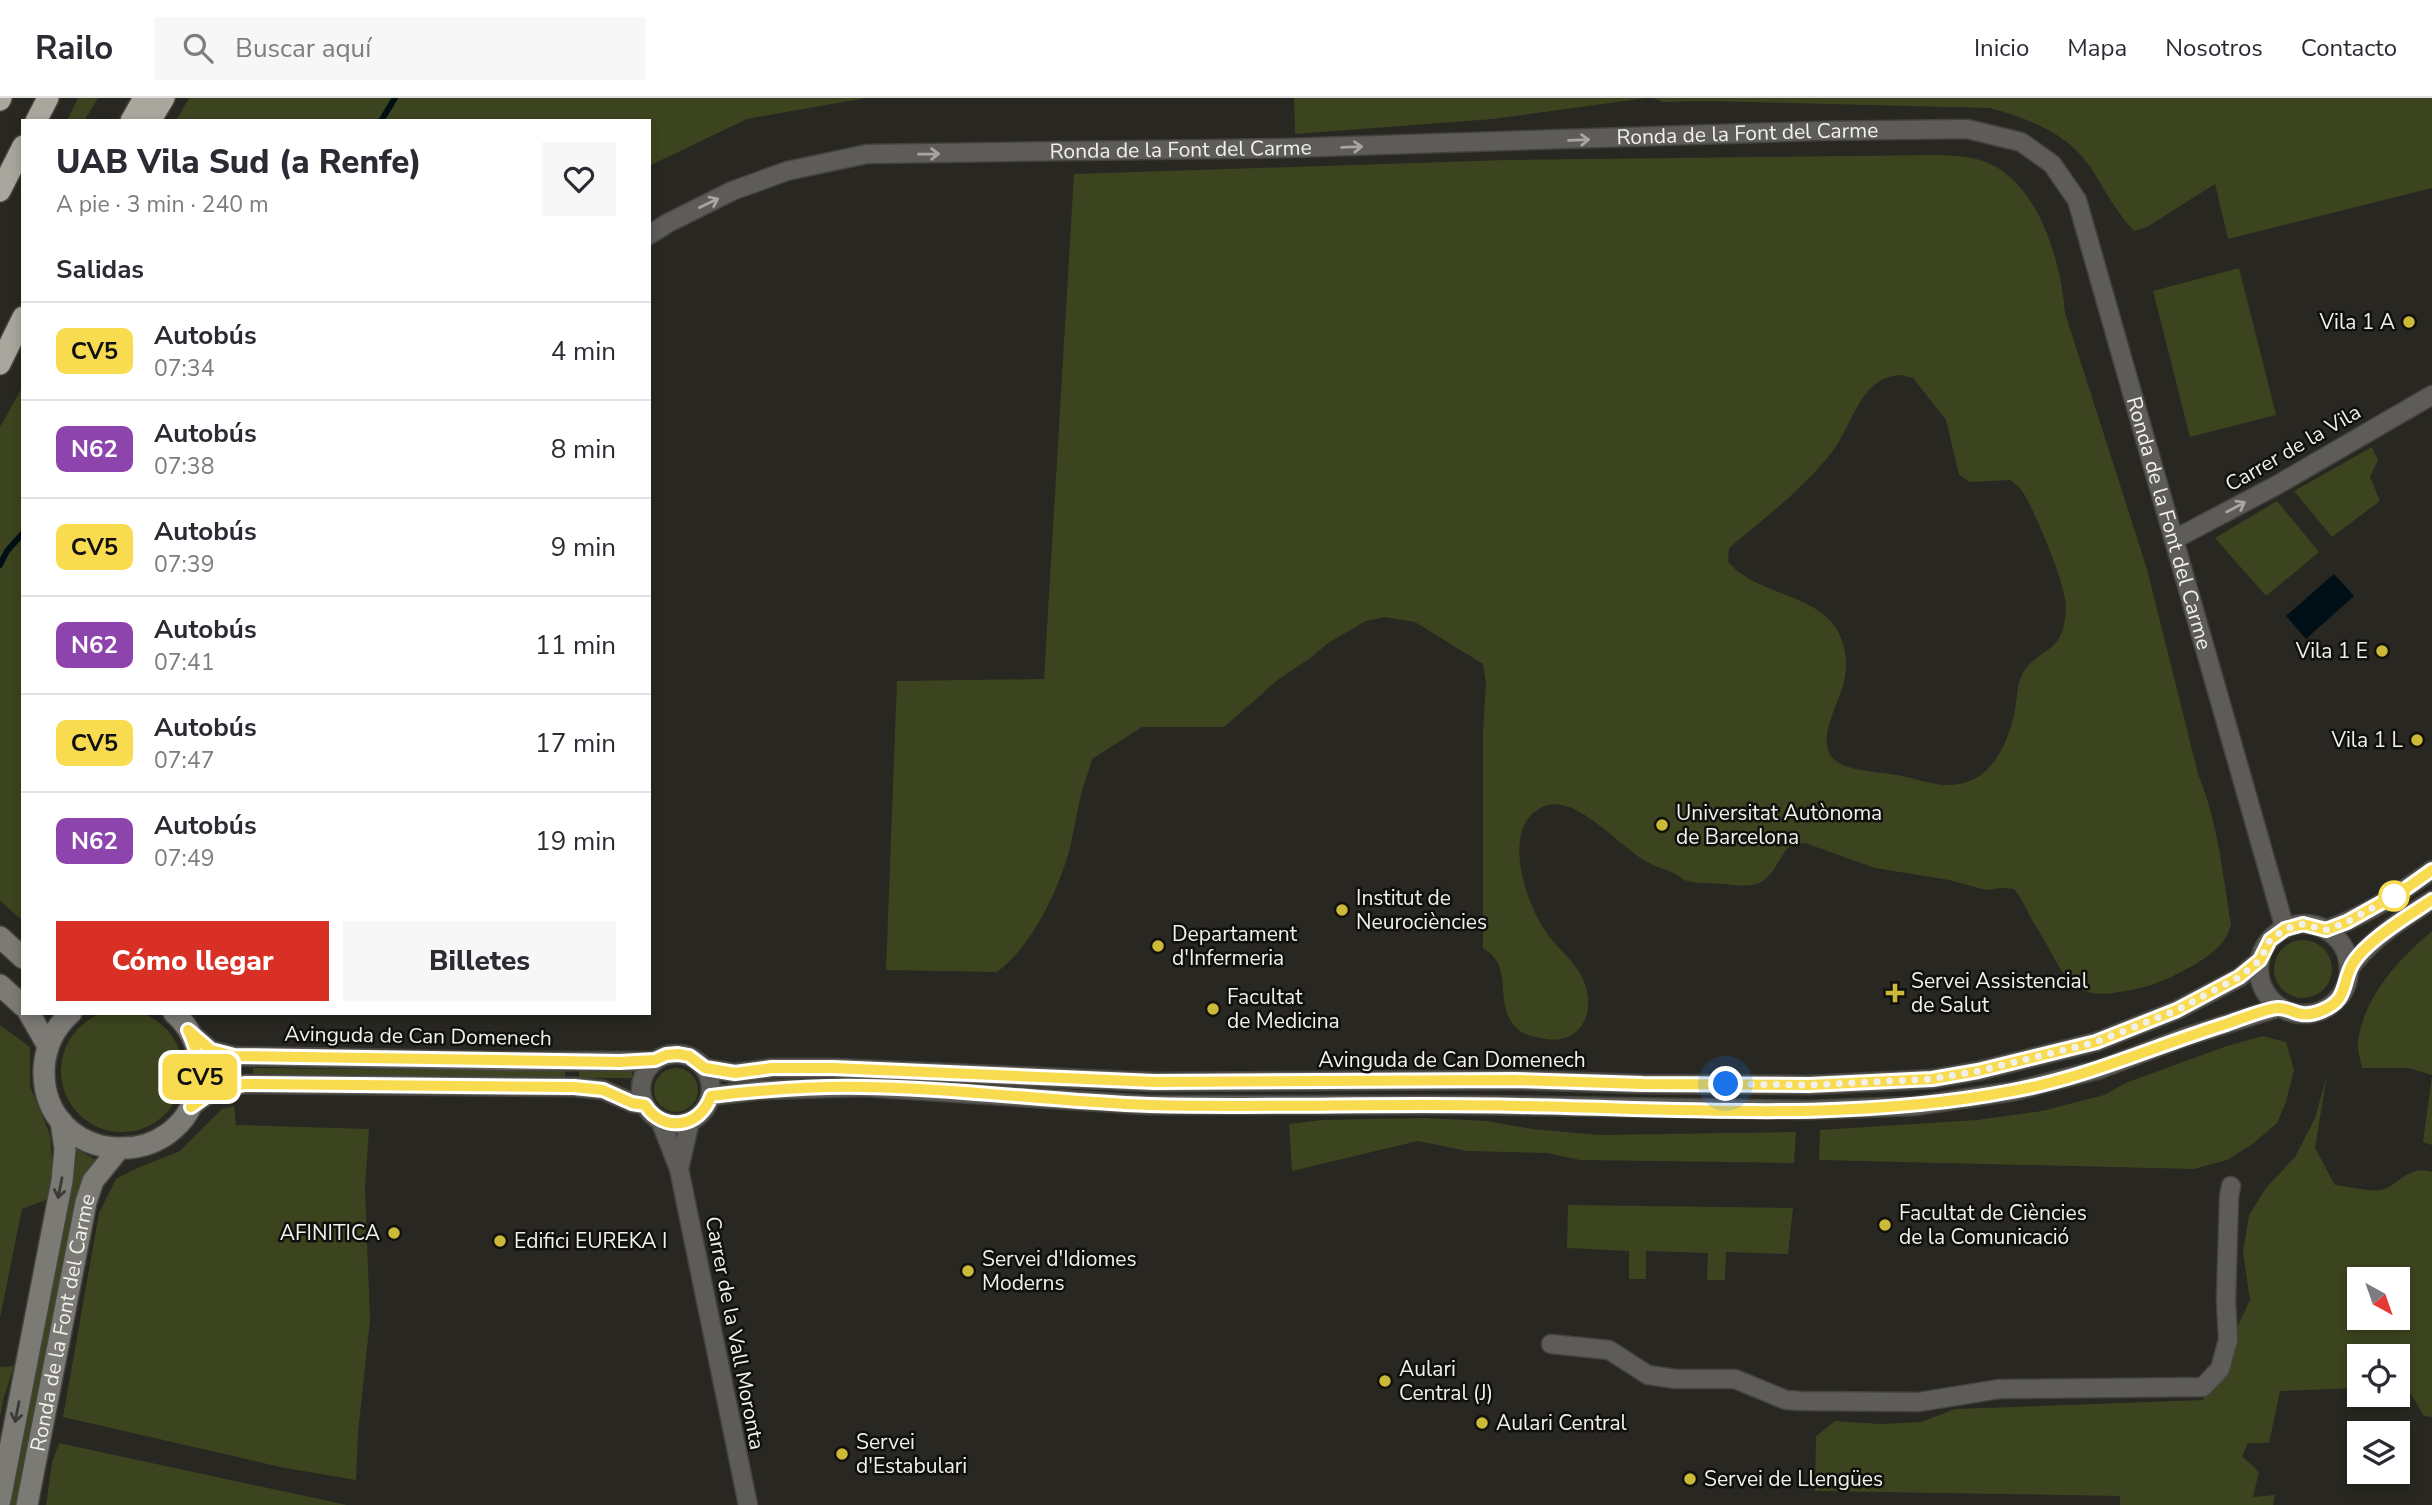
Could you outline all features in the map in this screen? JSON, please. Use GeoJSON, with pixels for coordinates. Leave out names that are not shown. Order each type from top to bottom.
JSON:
{"type":"FeatureCollection","features":[{"type":"Feature","properties":{"kind":"highway"},"geometry":{"type":"LineString","coordinates":[[37,119],[48,98]]}},
{"type":"Feature","properties":{"kind":"highway"},"geometry":{"type":"LineString","coordinates":[[132,119],[144,98]]}},
{"type":"Feature","properties":{"kind":"highway"},"geometry":{"type":"LineString","coordinates":[[151,119],[164,98]]}},
{"type":"Feature","properties":{"kind":"highway"},"geometry":{"type":"LineString","coordinates":[[0,191],[21,150]]}},
{"type":"Feature","properties":{"kind":"highway"},"geometry":{"type":"LineString","coordinates":[[0,364],[21,321]]}},
{"type":"Feature","properties":{"kind":"highway"},"geometry":{"type":"LineString","coordinates":[[0,375],[21,340]]}},
{"type":"Feature","properties":{"kind":"street","name":"Ronda de la Font del Carme"},"geometry":{"type":"LineString","coordinates":[[651,234],[732,191],[787,171],[867,155],[1287,148],[1815,131],[1967,129],[2021,142],[2052,164],[2077,200],[2285,929]]}},
{"type":"Feature","properties":{"kind":"street","name":"Carrer de la Vila"},"geometry":{"type":"LineString","coordinates":[[2175,540],[2277,485],[2432,395]]}},
{"type":"Feature","properties":{"kind":"street"},"geometry":{"type":"LineString","coordinates":[[2326,930],[2378,905],[2432,870]]}},
{"type":"Feature","properties":{"kind":"street"},"geometry":{"type":"LineString","coordinates":[[2349,969],[2343,946],[2326,930],[2303,924],[2285,929],[2270,940],[2260,960],[2263,987],[2269,998],[2280,1007],[2291,1013],[2304,1014],[2327,1008],[2343,992],[2349,969],[2376,940],[2432,900]]}},
{"type":"Feature","properties":{"kind":"street"},"geometry":{"type":"LineString","coordinates":[[0,937],[21,956]]}},
{"type":"Feature","properties":{"kind":"street","name":"Avinguda de Can Domenech"},"geometry":{"type":"LineString","coordinates":[[705,1068],[735,1073],[772,1068],[833,1068],[1155,1082],[1515,1080],[1809,1085],[1932,1079],[1978,1071],[2096,1042],[2177,1010],[2239,977],[2260,960]]}},
{"type":"Feature","properties":{"kind":"street"},"geometry":{"type":"LineString","coordinates":[[0,985],[21,1004]]}},
{"type":"Feature","properties":{"kind":"street"},"geometry":{"type":"LineString","coordinates":[[711,1096],[761,1090],[863,1087],[1148,1105],[1469,1105],[1808,1110],[1914,1106],[2015,1091],[2100,1069],[2185,1037],[2280,1007]]}},
{"type":"Feature","properties":{"kind":"street"},"geometry":{"type":"LineString","coordinates":[[30,1015],[48,1046]]}},
{"type":"Feature","properties":{"kind":"street"},"geometry":{"type":"LineString","coordinates":[[69,1015],[54,1032],[44,1062],[45,1086],[53,1109],[73,1133],[87,1141],[118,1150],[144,1146],[158,1140],[183,1120],[191,1107],[197,1092],[200,1068],[196,1045],[179,1018]]}},
{"type":"Feature","properties":{"kind":"street","name":"Avinguda de Can Domenech"},"geometry":{"type":"LineString","coordinates":[[179,1018],[211,1050],[234,1056],[531,1061],[655,1060]]}},
{"type":"Feature","properties":{"kind":"street"},"geometry":{"type":"LineString","coordinates":[[670,1054],[682,1054],[696,1060],[705,1068],[711,1082],[711,1096],[705,1110],[690,1121],[677,1124],[660,1120],[651,1114],[641,1093],[647,1069],[655,1060],[670,1054]]}},
{"type":"Feature","properties":{"kind":"street"},"geometry":{"type":"LineString","coordinates":[[191,1107],[215,1090],[245,1084],[574,1087],[603,1090],[632,1103],[645,1105]]}},
{"type":"Feature","properties":{"kind":"street","name":"Carrer de la Vall Moronta"},"geometry":{"type":"LineString","coordinates":[[660,1120],[679,1169],[739,1473],[748,1505]]}},
{"type":"Feature","properties":{"kind":"street","name":"Ronda de la Font del Carme"},"geometry":{"type":"LineString","coordinates":[[0,1500],[62,1181],[65,1149],[61,1121]]}},
{"type":"Feature","properties":{"kind":"street","name":"Carrer de la Vall Moronta"},"geometry":{"type":"LineString","coordinates":[[679,1169],[690,1121]]}},
{"type":"Feature","properties":{"kind":"street","name":"Ronda de la Font del Carme"},"geometry":{"type":"LineString","coordinates":[[27,1505],[86,1202],[93,1181],[118,1150]]}},
{"type":"Feature","properties":{"kind":"street"},"geometry":{"type":"LineString","coordinates":[[1551,1343],[1609,1350],[1648,1375],[1676,1379],[1735,1379],[1786,1400],[1919,1402],[1999,1389],[2203,1387],[2220,1369],[2228,1340],[2226,1300],[2231,1186]]}},
{"type":"Feature","properties":{"kind":"green space"},"geometry":{"type":"Polygon","coordinates":[[[78,98],[98,98],[85,119],[68,119],[78,98]]]}},
{"type":"Feature","properties":{"kind":"green space"},"geometry":{"type":"Polygon","coordinates":[[[189,98],[866,98],[747,119],[651,165],[651,119],[177,119],[189,98]]]}},
{"type":"Feature","properties":{"kind":"green space"},"geometry":{"type":"Polygon","coordinates":[[[1294,98],[1646,98],[1493,119],[1295,134],[1294,98]]]}},
{"type":"Feature","properties":{"kind":"green space"},"geometry":{"type":"Polygon","coordinates":[[[1653,98],[2432,98],[2432,188],[2228,239],[2215,184],[2147,227],[2134,231],[2116,209],[2091,168],[2071,145],[2033,123],[1990,108],[1663,102],[1653,98]]]}},
{"type":"Feature","properties":{"kind":"green space"},"geometry":{"type":"Polygon","coordinates":[[[1938,155],[1968,157],[1986,162],[2004,172],[2020,187],[2044,226],[2052,248],[2065,313],[2147,569],[2198,774],[2210,811],[2231,925],[2217,949],[2170,978],[2142,988],[2105,994],[2092,993],[2074,985],[2067,977],[2014,889],[1986,890],[1949,880],[1875,868],[1805,843],[1790,845],[1770,875],[1756,884],[1743,886],[1691,882],[1649,863],[1585,815],[1558,804],[1545,806],[1531,815],[1523,829],[1519,845],[1520,863],[1530,900],[1544,929],[1582,976],[1588,996],[1588,1008],[1580,1027],[1564,1038],[1553,1040],[1527,1035],[1511,1021],[1506,1010],[1499,966],[1483,948],[1483,732],[1486,683],[1483,664],[1415,622],[1385,617],[1366,621],[1328,643],[1279,679],[1224,727],[1142,727],[1092,759],[1059,882],[1033,932],[1010,961],[997,972],[886,970],[897,681],[1044,679],[1074,174],[1505,160],[1938,155]],[[1900,375],[1875,384],[1866,393],[1840,441],[1821,466],[1729,548],[1728,562],[1757,583],[1808,604],[1834,625],[1844,646],[1846,661],[1844,682],[1827,734],[1830,754],[1836,761],[1858,770],[1944,785],[1958,784],[1981,774],[1998,756],[2013,719],[2021,677],[2033,661],[2058,640],[2064,626],[2066,604],[2053,560],[2022,491],[2010,480],[1970,482],[1959,475],[1946,420],[1913,378],[1900,375]]]}},
{"type":"Feature","properties":{"kind":"green space"},"geometry":{"type":"Polygon","coordinates":[[[2239,268],[2276,415],[2190,437],[2153,291],[2239,268]]]}},
{"type":"Feature","properties":{"kind":"green space"},"geometry":{"type":"Polygon","coordinates":[[[21,390],[21,919],[0,901],[0,427],[21,390]]]}},
{"type":"Feature","properties":{"kind":"green space"},"geometry":{"type":"Polygon","coordinates":[[[2372,447],[2378,460],[2370,477],[2380,501],[2332,537],[2294,491],[2372,447]]]}},
{"type":"Feature","properties":{"kind":"green space"},"geometry":{"type":"Polygon","coordinates":[[[2277,501],[2319,552],[2266,596],[2215,538],[2277,501]]]}},
{"type":"Feature","properties":{"kind":"green space"},"geometry":{"type":"Polygon","coordinates":[[[2432,931],[2432,1075],[2409,1068],[2362,1068],[2358,1041],[2368,1008],[2395,966],[2432,931]]]}},
{"type":"Feature","properties":{"kind":"green space"},"geometry":{"type":"Polygon","coordinates":[[[2303,940],[2319,945],[2327,953],[2332,969],[2327,985],[2319,993],[2303,998],[2287,993],[2279,985],[2274,969],[2279,953],[2287,945],[2303,940]]]}},
{"type":"Feature","properties":{"kind":"green space"},"geometry":{"type":"Polygon","coordinates":[[[97,1015],[147,1015],[173,1037],[182,1059],[182,1083],[173,1105],[156,1122],[134,1131],[110,1131],[88,1122],[71,1105],[62,1083],[65,1048],[79,1028],[97,1015]]]}},
{"type":"Feature","properties":{"kind":"green space"},"geometry":{"type":"Polygon","coordinates":[[[0,1025],[30,1047],[30,1086],[50,1135],[52,1163],[51,1198],[22,1209],[0,1318],[0,1025]]]}},
{"type":"Feature","properties":{"kind":"green space"},"geometry":{"type":"Polygon","coordinates":[[[2263,1036],[2286,1042],[2294,1070],[2286,1102],[2277,1123],[2254,1143],[2227,1160],[2194,1169],[1819,1160],[1820,1130],[1977,1120],[2042,1111],[2104,1095],[2128,1082],[2227,1046],[2263,1036]]]}},
{"type":"Feature","properties":{"kind":"green space"},"geometry":{"type":"Polygon","coordinates":[[[213,1060],[241,1067],[240,1073],[212,1078],[213,1060]]]}},
{"type":"Feature","properties":{"kind":"green space"},"geometry":{"type":"Polygon","coordinates":[[[253,1068],[565,1071],[565,1078],[253,1075],[253,1068]]]}},
{"type":"Feature","properties":{"kind":"green space"},"geometry":{"type":"Polygon","coordinates":[[[676,1068],[692,1074],[698,1090],[692,1106],[676,1112],[660,1106],[654,1090],[660,1074],[676,1068]]]}},
{"type":"Feature","properties":{"kind":"green space"},"geometry":{"type":"Polygon","coordinates":[[[579,1071],[632,1071],[632,1078],[579,1078],[579,1071]]]}},
{"type":"Feature","properties":{"kind":"green space"},"geometry":{"type":"Polygon","coordinates":[[[2327,1075],[2315,1148],[2335,1185],[2381,1190],[2410,1173],[2424,1170],[2432,1172],[2432,1417],[2424,1416],[2410,1392],[2410,1344],[2347,1344],[2347,1388],[2280,1391],[2269,1443],[2248,1443],[2242,1456],[2259,1472],[2253,1497],[2275,1495],[2273,1505],[2120,1505],[2120,1496],[1815,1491],[1816,1436],[1835,1421],[1880,1424],[1921,1422],[1955,1409],[2203,1400],[2250,1300],[2243,1252],[2249,1215],[2266,1188],[2295,1157],[2315,1118],[2327,1075]]]}},
{"type":"Feature","properties":{"kind":"green space"},"geometry":{"type":"Polygon","coordinates":[[[2432,1075],[2432,1145],[2423,1142],[2432,1075]]]}},
{"type":"Feature","properties":{"kind":"green space"},"geometry":{"type":"Polygon","coordinates":[[[234,1106],[236,1125],[369,1129],[365,1188],[370,1320],[358,1433],[356,1480],[285,1468],[63,1417],[99,1213],[116,1179],[180,1151],[222,1109],[234,1106]]]}},
{"type":"Feature","properties":{"kind":"green space"},"geometry":{"type":"Polygon","coordinates":[[[1425,1118],[1487,1121],[1532,1129],[1599,1135],[1796,1132],[1794,1163],[1580,1160],[1547,1153],[1467,1151],[1418,1141],[1292,1171],[1289,1124],[1322,1120],[1425,1118]]]}},
{"type":"Feature","properties":{"kind":"green space"},"geometry":{"type":"Polygon","coordinates":[[[77,1149],[96,1160],[80,1183],[17,1505],[10,1505],[73,1185],[77,1149]]]}},
{"type":"Feature","properties":{"kind":"green space"},"geometry":{"type":"Polygon","coordinates":[[[1568,1205],[1793,1208],[1788,1254],[1726,1252],[1725,1280],[1707,1280],[1708,1253],[1646,1251],[1646,1279],[1629,1279],[1629,1251],[1567,1248],[1568,1205]]]}},
{"type":"Feature","properties":{"kind":"green space"},"geometry":{"type":"Polygon","coordinates":[[[14,1366],[4,1397],[0,1417],[0,1367],[14,1366]]]}},
{"type":"Feature","properties":{"kind":"green space"},"geometry":{"type":"Polygon","coordinates":[[[59,1443],[347,1505],[46,1505],[52,1463],[59,1443]]]}},
{"type":"Feature","properties":{"kind":"shaded area"},"geometry":{"type":"Polygon","coordinates":[[[2334,574],[2354,596],[2306,639],[2286,616],[2334,574]]]}},
{"type":"Feature","properties":{"kind":"waterway"},"geometry":{"type":"LineString","coordinates":[[382,119],[395,98]]}},
{"type":"Feature","properties":{"kind":"waterway"},"geometry":{"type":"LineString","coordinates":[[0,565],[7,551],[21,535]]}},
{"type":"Feature","properties":{"kind":"bus line","name":"CV5"},"geometry":{"type":"LineString","coordinates":[[2432,870],[2404,890],[2347,922],[2326,930],[2303,924],[2277,933],[2263,951],[2260,960],[2239,977],[2177,1010],[2096,1042],[1978,1071],[1932,1079],[1809,1085],[1515,1080],[1243,1083],[1006,1077],[833,1068],[772,1068],[735,1073],[705,1068],[689,1056],[678,1054],[655,1060],[620,1062],[234,1056],[211,1050],[188,1030],[196,1045],[200,1076],[191,1107],[215,1090],[245,1084],[574,1087],[603,1090],[632,1103],[645,1105],[651,1114],[660,1120],[677,1124],[694,1120],[705,1110],[711,1096],[761,1090],[863,1087],[1148,1105],[1469,1105],[1808,1110],[1914,1106],[2015,1091],[2100,1069],[2185,1037],[2280,1007],[2300,1014],[2321,1011],[2340,996],[2347,983],[2349,969],[2368,946],[2432,900]]}},
{"type":"Feature","properties":{"kind":"place","name":"Vila 1 A"},"geometry":{"type":"Point","coordinates":[2409,322]}},
{"type":"Feature","properties":{"kind":"place","name":"Vila 1 E"},"geometry":{"type":"Point","coordinates":[2382,651]}},
{"type":"Feature","properties":{"kind":"place","name":"Vila 1 L"},"geometry":{"type":"Point","coordinates":[2417,740]}},
{"type":"Feature","properties":{"kind":"place","name":"Universitat Autònoma de Barcelona"},"geometry":{"type":"Point","coordinates":[1662,825]}},
{"type":"Feature","properties":{"kind":"place","name":"Institut de Neurociències"},"geometry":{"type":"Point","coordinates":[1342,910]}},
{"type":"Feature","properties":{"kind":"place","name":"Departament d'Infermeria"},"geometry":{"type":"Point","coordinates":[1158,946]}},
{"type":"Feature","properties":{"kind":"place","name":"Servei Assistencial de Salut"},"geometry":{"type":"Point","coordinates":[1895,993]}},
{"type":"Feature","properties":{"kind":"place","name":"Facultat de Medicina"},"geometry":{"type":"Point","coordinates":[1213,1009]}},
{"type":"Feature","properties":{"kind":"place","name":"Facultat de Ciències de la Comunicació"},"geometry":{"type":"Point","coordinates":[1885,1225]}},
{"type":"Feature","properties":{"kind":"place","name":"AFINITICA"},"geometry":{"type":"Point","coordinates":[394,1233]}},
{"type":"Feature","properties":{"kind":"place","name":"Edifici EUREKA I"},"geometry":{"type":"Point","coordinates":[500,1241]}},
{"type":"Feature","properties":{"kind":"place","name":"Servei d'Idiomes Moderns"},"geometry":{"type":"Point","coordinates":[968,1271]}},
{"type":"Feature","properties":{"kind":"place","name":"Aulari Central (J)"},"geometry":{"type":"Point","coordinates":[1385,1381]}},
{"type":"Feature","properties":{"kind":"place","name":"Aulari Central"},"geometry":{"type":"Point","coordinates":[1482,1423]}},
{"type":"Feature","properties":{"kind":"place","name":"Servei d'Estabulari"},"geometry":{"type":"Point","coordinates":[842,1454]}},
{"type":"Feature","properties":{"kind":"place","name":"Servei de Llengües"},"geometry":{"type":"Point","coordinates":[1690,1479]}},
{"type":"Feature","properties":{"kind":"route"},"geometry":{"type":"LineString","coordinates":[[1726,1084],[1809,1085],[1932,1079],[1978,1071],[2096,1042],[2177,1010],[2239,977],[2260,960],[2270,940],[2285,929],[2303,924],[2326,930],[2347,922],[2394,896]]}}]}
